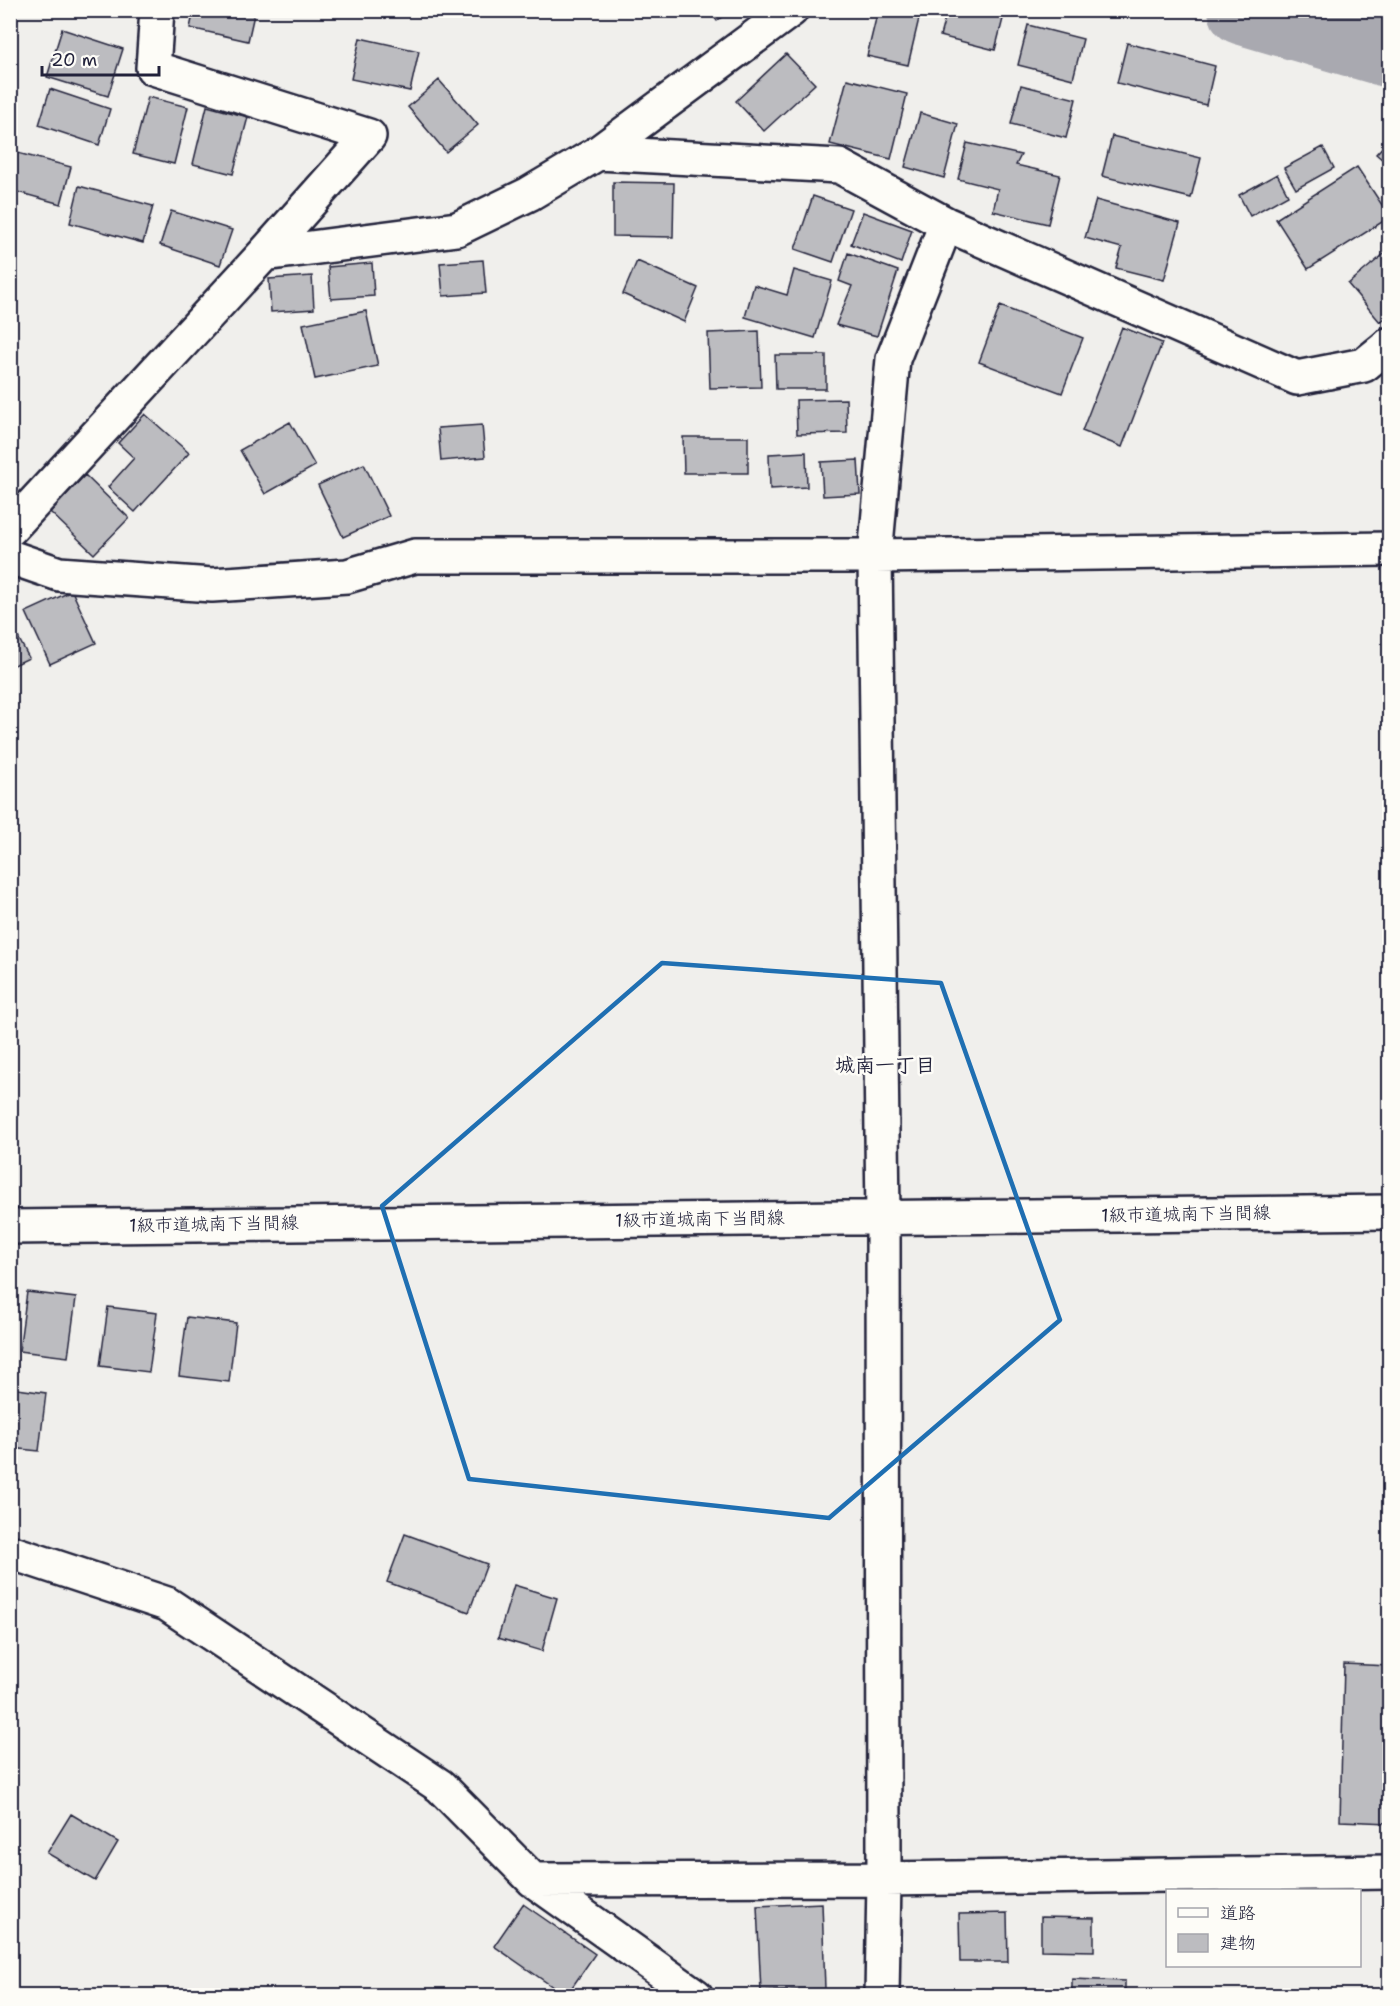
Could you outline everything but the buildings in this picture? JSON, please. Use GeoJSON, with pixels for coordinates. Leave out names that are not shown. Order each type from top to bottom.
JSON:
{"type":"FeatureCollection","features":[{"type":"Feature","properties":{"kind":"street"},"geometry":{"type":"LineString","coordinates":[[10,529],[264,254],[369,136],[153,68],[157,10]]}},
{"type":"Feature","properties":{"kind":"street"},"geometry":{"type":"LineString","coordinates":[[264,254],[457,230],[529,194],[598,153],[791,10]]}},
{"type":"Feature","properties":{"kind":"street"},"geometry":{"type":"LineString","coordinates":[[598,153],[839,166],[946,224],[1297,378],[1364,365],[1389,344]]}},
{"type":"Feature","properties":{"kind":"street"},"geometry":{"type":"LineString","coordinates":[[882,1995],[884,1879],[883,1217],[875,556],[893,359],[946,224]]}},
{"type":"Feature","properties":{"kind":"street"},"geometry":{"type":"LineString","coordinates":[[10,557],[59,574],[212,585],[347,576],[415,556],[875,556],[1389,549]]}},
{"type":"Feature","properties":{"kind":"street","name":"1級市道城南下当間線"},"geometry":{"type":"LineString","coordinates":[[10,1227],[1389,1212]]}},
{"type":"Feature","properties":{"kind":"street"},"geometry":{"type":"LineString","coordinates":[[10,1552],[167,1604],[440,1786],[533,1880],[696,1995]]}},
{"type":"Feature","properties":{"kind":"street"},"geometry":{"type":"LineString","coordinates":[[533,1880],[884,1879],[1389,1872]]}},
{"type":"Feature","properties":{"kind":"highlighted area"},"geometry":{"type":"Polygon","coordinates":[[[662,963],[941,983],[1060,1320],[829,1518],[469,1479],[382,1206],[662,963]]]}},
{"type":"Feature","properties":{"kind":"waterway"},"geometry":{"type":"LineString","coordinates":[[1243,10],[1390,53]]}},
{"type":"Feature","properties":{"kind":"district","name":"城南一丁目"},"geometry":{"type":"Point","coordinates":[885,1065]}}]}
